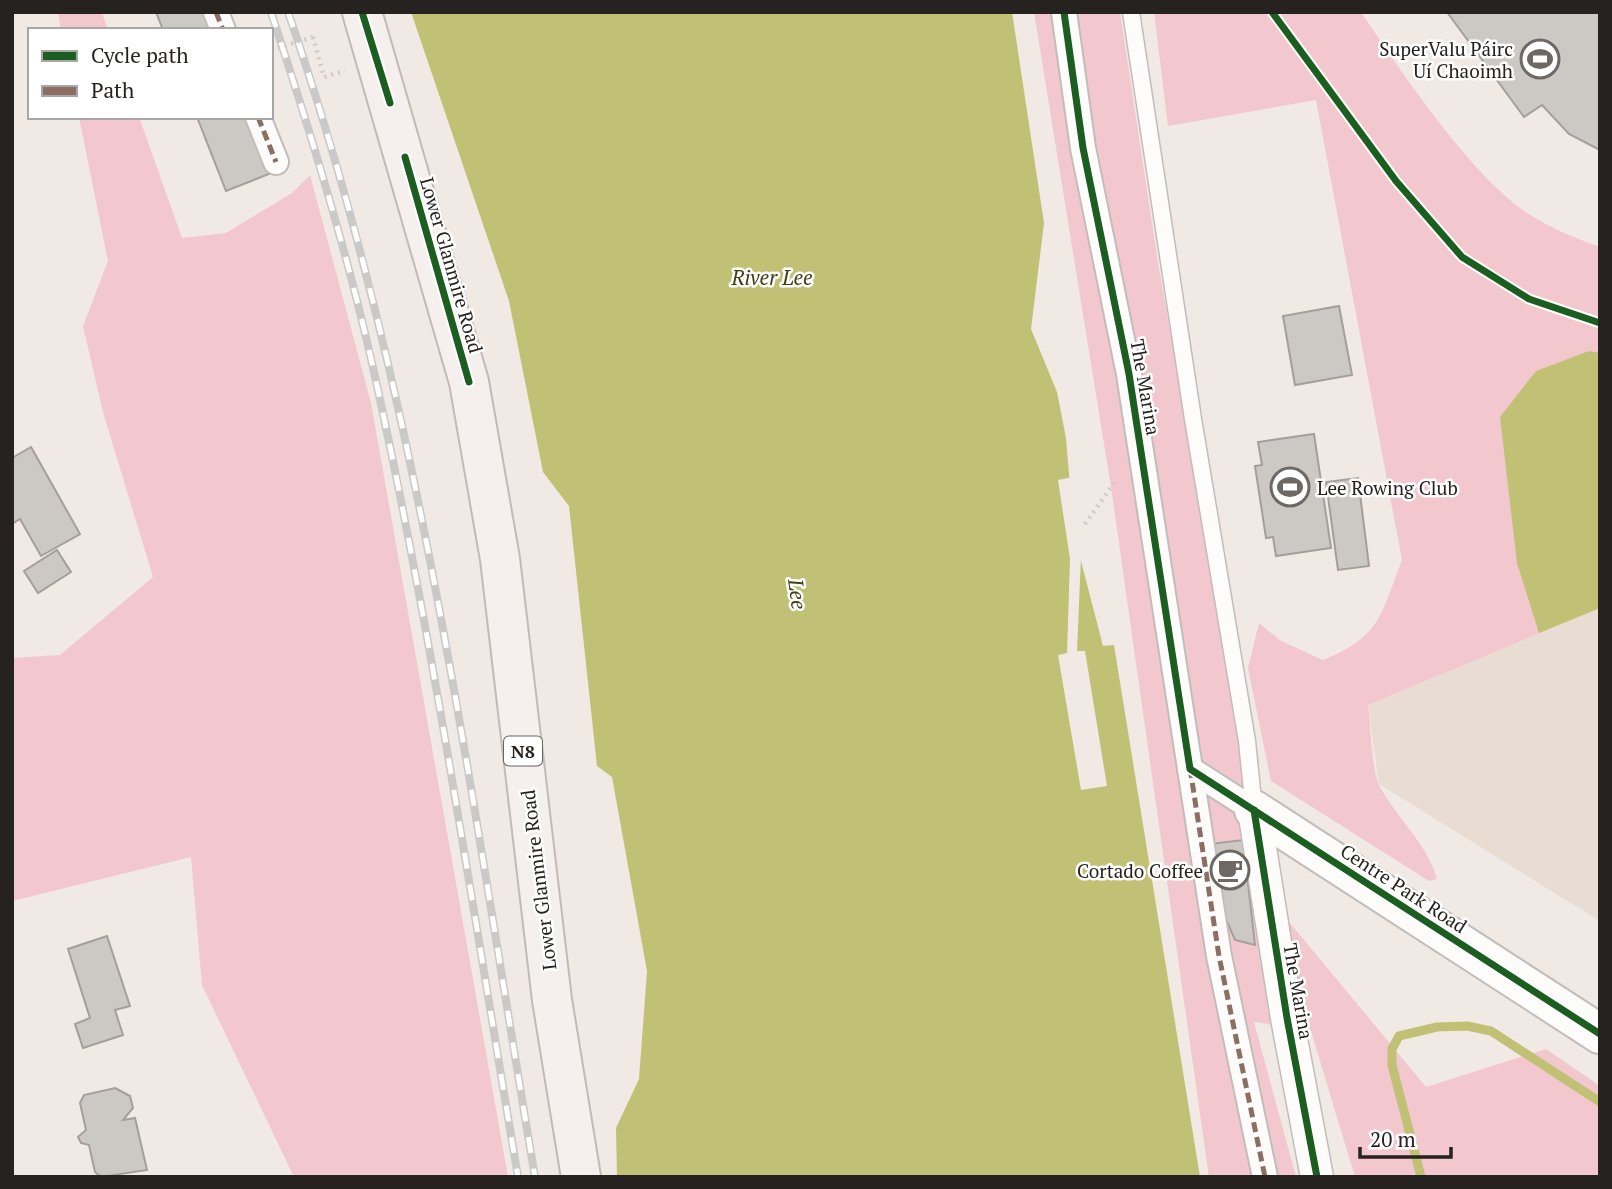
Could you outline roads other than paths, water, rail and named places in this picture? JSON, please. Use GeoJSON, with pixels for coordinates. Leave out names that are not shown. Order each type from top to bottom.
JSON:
{"type":"FeatureCollection","features":[{"type":"Feature","properties":{"kind":"highway","name":"Lower Glanmire Road"},"geometry":{"type":"LineString","coordinates":[[362,12],[469,382],[500,559],[552,1000],[581,1177]]}},
{"type":"Feature","properties":{"kind":"street","name":"The Marina"},"geometry":{"type":"LineString","coordinates":[[1064,12],[1083,148],[1139,442],[1219,956],[1265,1177]]}},
{"type":"Feature","properties":{"kind":"street"},"geometry":{"type":"LineString","coordinates":[[259,119],[276,162]]}},
{"type":"Feature","properties":{"kind":"street","name":"Centre Park Road"},"geometry":{"type":"LineString","coordinates":[[1190,769],[1600,1034]]}},
{"type":"Feature","properties":{"kind":"street","name":"The Marina"},"geometry":{"type":"LineString","coordinates":[[1254,810],[1287,1018],[1317,1177]]}},
{"type":"Feature","properties":{"kind":"lane"},"geometry":{"type":"LineString","coordinates":[[1131,12],[1192,419],[1247,741],[1254,810]]}},
{"type":"Feature","properties":{"kind":"water","name":"River Lee"},"geometry":{"type":"Polygon","coordinates":[[[411,12],[1012,12],[1044,223],[1031,329],[1057,392],[1066,438],[1074,534],[1103,646],[1114,645],[1200,1177],[617,1177],[616,1128],[639,1079],[647,971],[612,777],[597,766],[569,506],[543,472],[509,301],[411,12]]]}},
{"type":"Feature","properties":{"kind":"water"},"geometry":{"type":"Polygon","coordinates":[[[1589,351],[1600,353],[1600,608],[1539,633],[1517,563],[1500,417],[1536,371],[1589,351]]]}},
{"type":"Feature","properties":{"kind":"waterway"},"geometry":{"type":"LineString","coordinates":[[1421,1177],[1392,1065],[1392,1049],[1399,1036],[1437,1027],[1467,1026],[1491,1031],[1600,1102]]}},
{"type":"Feature","properties":{"kind":"railway"},"geometry":{"type":"LineString","coordinates":[[271,12],[313,143],[350,274],[394,464],[450,769],[518,1177]]}},
{"type":"Feature","properties":{"kind":"railway"},"geometry":{"type":"LineString","coordinates":[[288,12],[333,154],[372,298],[406,443],[462,736],[535,1177]]}},
{"type":"Feature","properties":{"kind":"place","name":"SuperValu Páirc Uí Chaoimh"},"geometry":{"type":"Point","coordinates":[1540,59]}},
{"type":"Feature","properties":{"kind":"place","name":"Lee Rowing Club"},"geometry":{"type":"Point","coordinates":[1290,487]}},
{"type":"Feature","properties":{"kind":"place","name":"Cortado Coffee"},"geometry":{"type":"Point","coordinates":[1230,870]}},
{"type":"Feature","properties":{"kind":"water label","name":"Lee"},"geometry":{"type":"Point","coordinates":[798,594]}}]}
